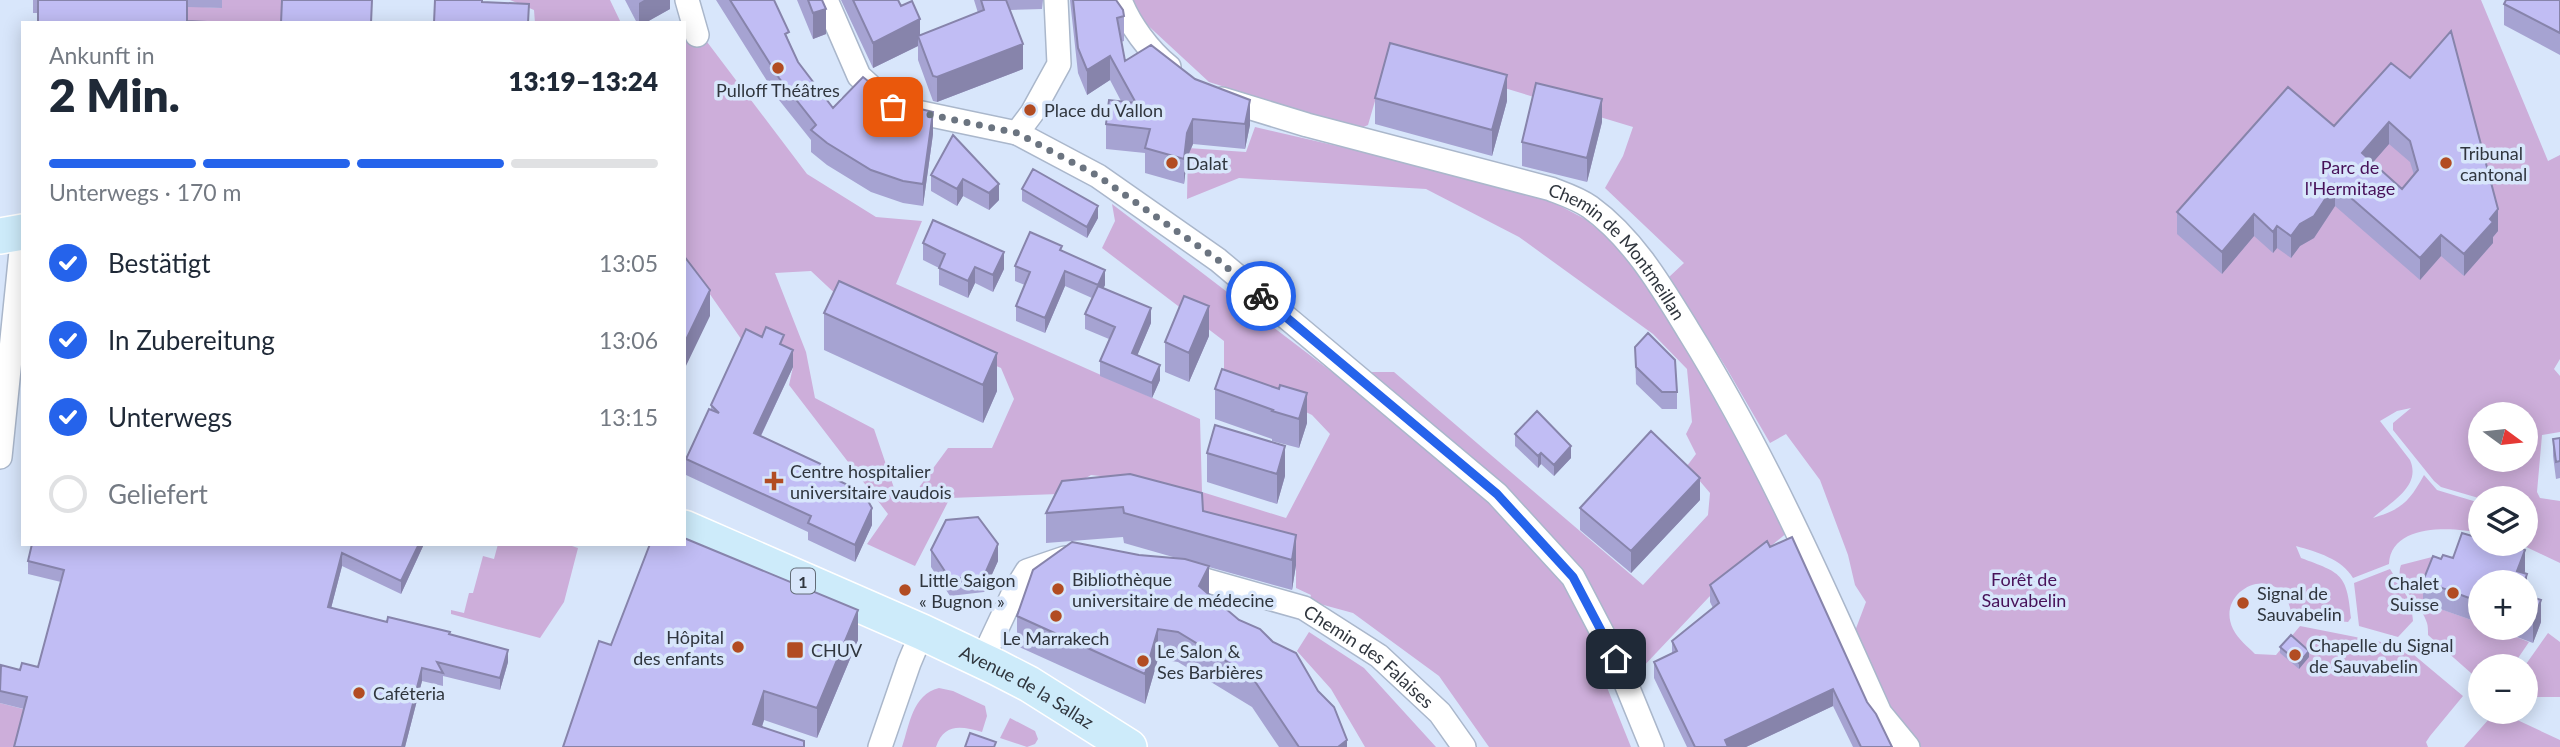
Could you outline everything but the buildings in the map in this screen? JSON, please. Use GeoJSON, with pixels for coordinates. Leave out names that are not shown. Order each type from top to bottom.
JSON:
{"type":"FeatureCollection","features":[{"type":"Feature","properties":{"kind":"main road"},"geometry":{"type":"LineString","coordinates":[[0,236],[21,232]]}},
{"type":"Feature","properties":{"kind":"main road","name":"1"},"geometry":{"type":"LineString","coordinates":[[686,529],[922,632]]}},
{"type":"Feature","properties":{"kind":"main road","name":"Avenue de la Sallaz"},"geometry":{"type":"LineString","coordinates":[[922,632],[1029,684],[1129,747]]}},
{"type":"Feature","properties":{"kind":"street"},"geometry":{"type":"LineString","coordinates":[[687,0],[697,35]]}},
{"type":"Feature","properties":{"kind":"street"},"geometry":{"type":"LineString","coordinates":[[826,0],[859,76],[893,107],[1017,133],[1114,187],[1218,260],[1497,494],[1573,577],[1616,659],[1652,747]]}},
{"type":"Feature","properties":{"kind":"street"},"geometry":{"type":"LineString","coordinates":[[1119,0],[1126,16],[1161,60],[1182,76]]}},
{"type":"Feature","properties":{"kind":"street"},"geometry":{"type":"LineString","coordinates":[[1017,133],[1032,113],[1059,64],[1056,4]]}},
{"type":"Feature","properties":{"kind":"street","name":"Chemin de Montmeillan"},"geometry":{"type":"LineString","coordinates":[[1203,93],[1307,125],[1551,189],[1589,206],[1631,245],[1660,284],[1707,360],[1768,470],[1880,713],[1909,747]]}},
{"type":"Feature","properties":{"kind":"street"},"geometry":{"type":"LineString","coordinates":[[0,457],[2,402],[21,248]]}},
{"type":"Feature","properties":{"kind":"street"},"geometry":{"type":"LineString","coordinates":[[982,660],[1014,592],[1027,571],[1066,558],[1091,556]]}},
{"type":"Feature","properties":{"kind":"street","name":"Chemin des Falaises"},"geometry":{"type":"LineString","coordinates":[[1165,569],[1304,608],[1379,656],[1440,713],[1464,747]]}},
{"type":"Feature","properties":{"kind":"street"},"geometry":{"type":"LineString","coordinates":[[880,747],[922,632]]}},
{"type":"Feature","properties":{"kind":"green space"},"geometry":{"type":"Polygon","coordinates":[[[222,0],[282,0],[282,21],[187,21],[183,6],[222,8],[222,0]]]}},
{"type":"Feature","properties":{"kind":"green space"},"geometry":{"type":"Polygon","coordinates":[[[510,0],[610,0],[620,21],[535,21],[534,10],[510,0]]]}},
{"type":"Feature","properties":{"kind":"green space"},"geometry":{"type":"Polygon","coordinates":[[[1126,0],[2481,0],[2548,161],[2560,155],[2560,359],[2554,369],[2560,376],[2560,432],[2542,435],[2538,486],[2468,486],[2468,495],[2441,487],[2434,481],[2393,430],[2393,423],[2411,408],[2397,411],[2380,421],[2410,460],[2412,478],[2402,494],[2373,518],[2404,503],[2424,475],[2437,490],[2468,499],[2468,532],[2440,529],[2412,535],[2400,541],[2392,551],[2389,564],[2353,578],[2336,561],[2296,546],[2301,558],[2325,567],[2340,577],[2349,603],[2351,618],[2348,622],[2292,617],[2286,599],[2277,588],[2265,584],[2252,585],[2241,591],[2233,601],[2229,614],[2235,633],[2255,654],[2276,655],[2300,626],[2386,643],[2414,655],[2463,696],[2430,736],[2426,742],[2428,747],[1916,747],[1890,718],[1855,631],[1866,602],[1855,585],[1848,555],[1820,480],[1786,434],[1770,443],[1669,277],[1684,263],[1605,188],[1623,156],[1633,127],[1389,53],[1368,125],[1359,129],[1209,82],[1129,8],[1126,0]]]}},
{"type":"Feature","properties":{"kind":"green space"},"geometry":{"type":"Polygon","coordinates":[[[695,26],[807,174],[876,217],[922,221],[896,284],[1200,419],[1202,492],[1286,518],[1330,434],[1312,415],[1224,372],[1224,341],[1102,248],[1115,221],[1112,204],[1332,372],[1394,372],[1643,585],[1708,515],[1710,493],[1687,466],[1696,454],[1686,434],[1692,422],[1687,369],[1653,334],[1519,237],[1426,189],[1239,178],[1187,199],[1188,148],[1246,152],[1255,127],[1446,171],[1547,199],[1585,219],[1619,247],[1653,289],[1788,532],[1709,597],[1640,670],[1604,680],[1631,747],[1489,747],[1439,676],[1353,613],[1309,601],[1311,595],[1296,588],[1296,552],[1207,526],[1163,483],[1091,475],[1059,494],[950,498],[915,566],[867,544],[888,514],[789,385],[793,367],[746,346],[686,260],[686,30],[695,26]],[[811,271],[775,273],[806,352],[815,398],[874,429],[894,488],[912,497],[948,448],[992,448],[1014,399],[1001,368],[842,300],[811,271]]]}},
{"type":"Feature","properties":{"kind":"green space"},"geometry":{"type":"Polygon","coordinates":[[[2538,494],[2540,498],[2560,501],[2560,563],[2538,553],[2538,494]]]}},
{"type":"Feature","properties":{"kind":"green space"},"geometry":{"type":"Polygon","coordinates":[[[497,546],[578,548],[564,602],[540,638],[451,614],[451,610],[464,613],[469,593],[473,593],[483,556],[494,559],[497,546]]]}},
{"type":"Feature","properties":{"kind":"green space"},"geometry":{"type":"Polygon","coordinates":[[[2436,556],[2439,559],[2424,603],[2468,619],[2468,640],[2529,642],[2521,654],[2468,654],[2468,670],[2428,635],[2424,616],[2401,580],[2401,565],[2436,556]]]}},
{"type":"Feature","properties":{"kind":"green space"},"geometry":{"type":"Polygon","coordinates":[[[2390,569],[2411,603],[2413,621],[2398,637],[2359,626],[2354,583],[2390,569]]]}},
{"type":"Feature","properties":{"kind":"green space"},"geometry":{"type":"Polygon","coordinates":[[[1309,632],[1364,668],[1436,747],[1365,747],[1331,689],[1297,651],[1309,632]]]}},
{"type":"Feature","properties":{"kind":"green space"},"geometry":{"type":"Polygon","coordinates":[[[2548,633],[2560,642],[2560,697],[2538,697],[2538,654],[2533,654],[2548,633]]]}},
{"type":"Feature","properties":{"kind":"green space"},"geometry":{"type":"Polygon","coordinates":[[[939,688],[953,691],[985,706],[987,716],[982,732],[954,728],[939,739],[936,747],[902,747],[918,704],[923,697],[939,688]]]}},
{"type":"Feature","properties":{"kind":"green space"},"geometry":{"type":"Polygon","coordinates":[[[0,703],[27,710],[17,747],[0,747],[0,703]]]}},
{"type":"Feature","properties":{"kind":"green space"},"geometry":{"type":"Polygon","coordinates":[[[1010,718],[1035,731],[1038,739],[1035,744],[1027,747],[1000,738],[1010,718]]]}},
{"type":"Feature","properties":{"kind":"green space"},"geometry":{"type":"Polygon","coordinates":[[[2485,724],[2526,724],[2560,740],[2560,747],[2464,747],[2485,724]]]}},
{"type":"Feature","properties":{"kind":"way so far"},"geometry":{"type":"LineString","coordinates":[[893,107],[1017,133],[1098,176],[1218,260],[1261,296]]}},
{"type":"Feature","properties":{"kind":"place","name":"Pulloff Théâtres"},"geometry":{"type":"Point","coordinates":[778,68]}},
{"type":"Feature","properties":{"kind":"place","name":"Place du Vallon"},"geometry":{"type":"Point","coordinates":[1030,110]}},
{"type":"Feature","properties":{"kind":"place","name":"Dalat"},"geometry":{"type":"Point","coordinates":[1172,163]}},
{"type":"Feature","properties":{"kind":"place","name":"Tribunal cantonal"},"geometry":{"type":"Point","coordinates":[2446,163]}},
{"type":"Feature","properties":{"kind":"place","name":"Centre hospitalier universitaire vaudois"},"geometry":{"type":"Point","coordinates":[774,481]}},
{"type":"Feature","properties":{"kind":"place","name":"Bibliothèque universitaire de médecine"},"geometry":{"type":"Point","coordinates":[1058,589]}},
{"type":"Feature","properties":{"kind":"place","name":"Little Saigon « Bugnon »"},"geometry":{"type":"Point","coordinates":[905,590]}},
{"type":"Feature","properties":{"kind":"place","name":"Chalet Suisse"},"geometry":{"type":"Point","coordinates":[2453,593]}},
{"type":"Feature","properties":{"kind":"place","name":"Signal de Sauvabelin"},"geometry":{"type":"Point","coordinates":[2243,603]}},
{"type":"Feature","properties":{"kind":"place","name":"Le Marrakech"},"geometry":{"type":"Point","coordinates":[1056,616]}},
{"type":"Feature","properties":{"kind":"place","name":"Hôpital des enfants"},"geometry":{"type":"Point","coordinates":[738,647]}},
{"type":"Feature","properties":{"kind":"place","name":"CHUV"},"geometry":{"type":"Point","coordinates":[795,650]}},
{"type":"Feature","properties":{"kind":"place","name":"Chapelle du Signal de Sauvabelin"},"geometry":{"type":"Point","coordinates":[2295,655]}},
{"type":"Feature","properties":{"kind":"place","name":"Le Salon & Ses Barbières"},"geometry":{"type":"Point","coordinates":[1143,661]}},
{"type":"Feature","properties":{"kind":"place","name":"Caféteria"},"geometry":{"type":"Point","coordinates":[359,693]}},
{"type":"Feature","properties":{"kind":"route"},"geometry":{"type":"LineString","coordinates":[[1261,296],[1497,494],[1573,577],[1616,659]]}},
{"type":"Feature","properties":{"kind":"park label","name":"Parc de l'Hermitage"},"geometry":{"type":"Point","coordinates":[2350,177]}},
{"type":"Feature","properties":{"kind":"park label","name":"Forêt de Sauvabelin"},"geometry":{"type":"Point","coordinates":[2024,589]}}]}
